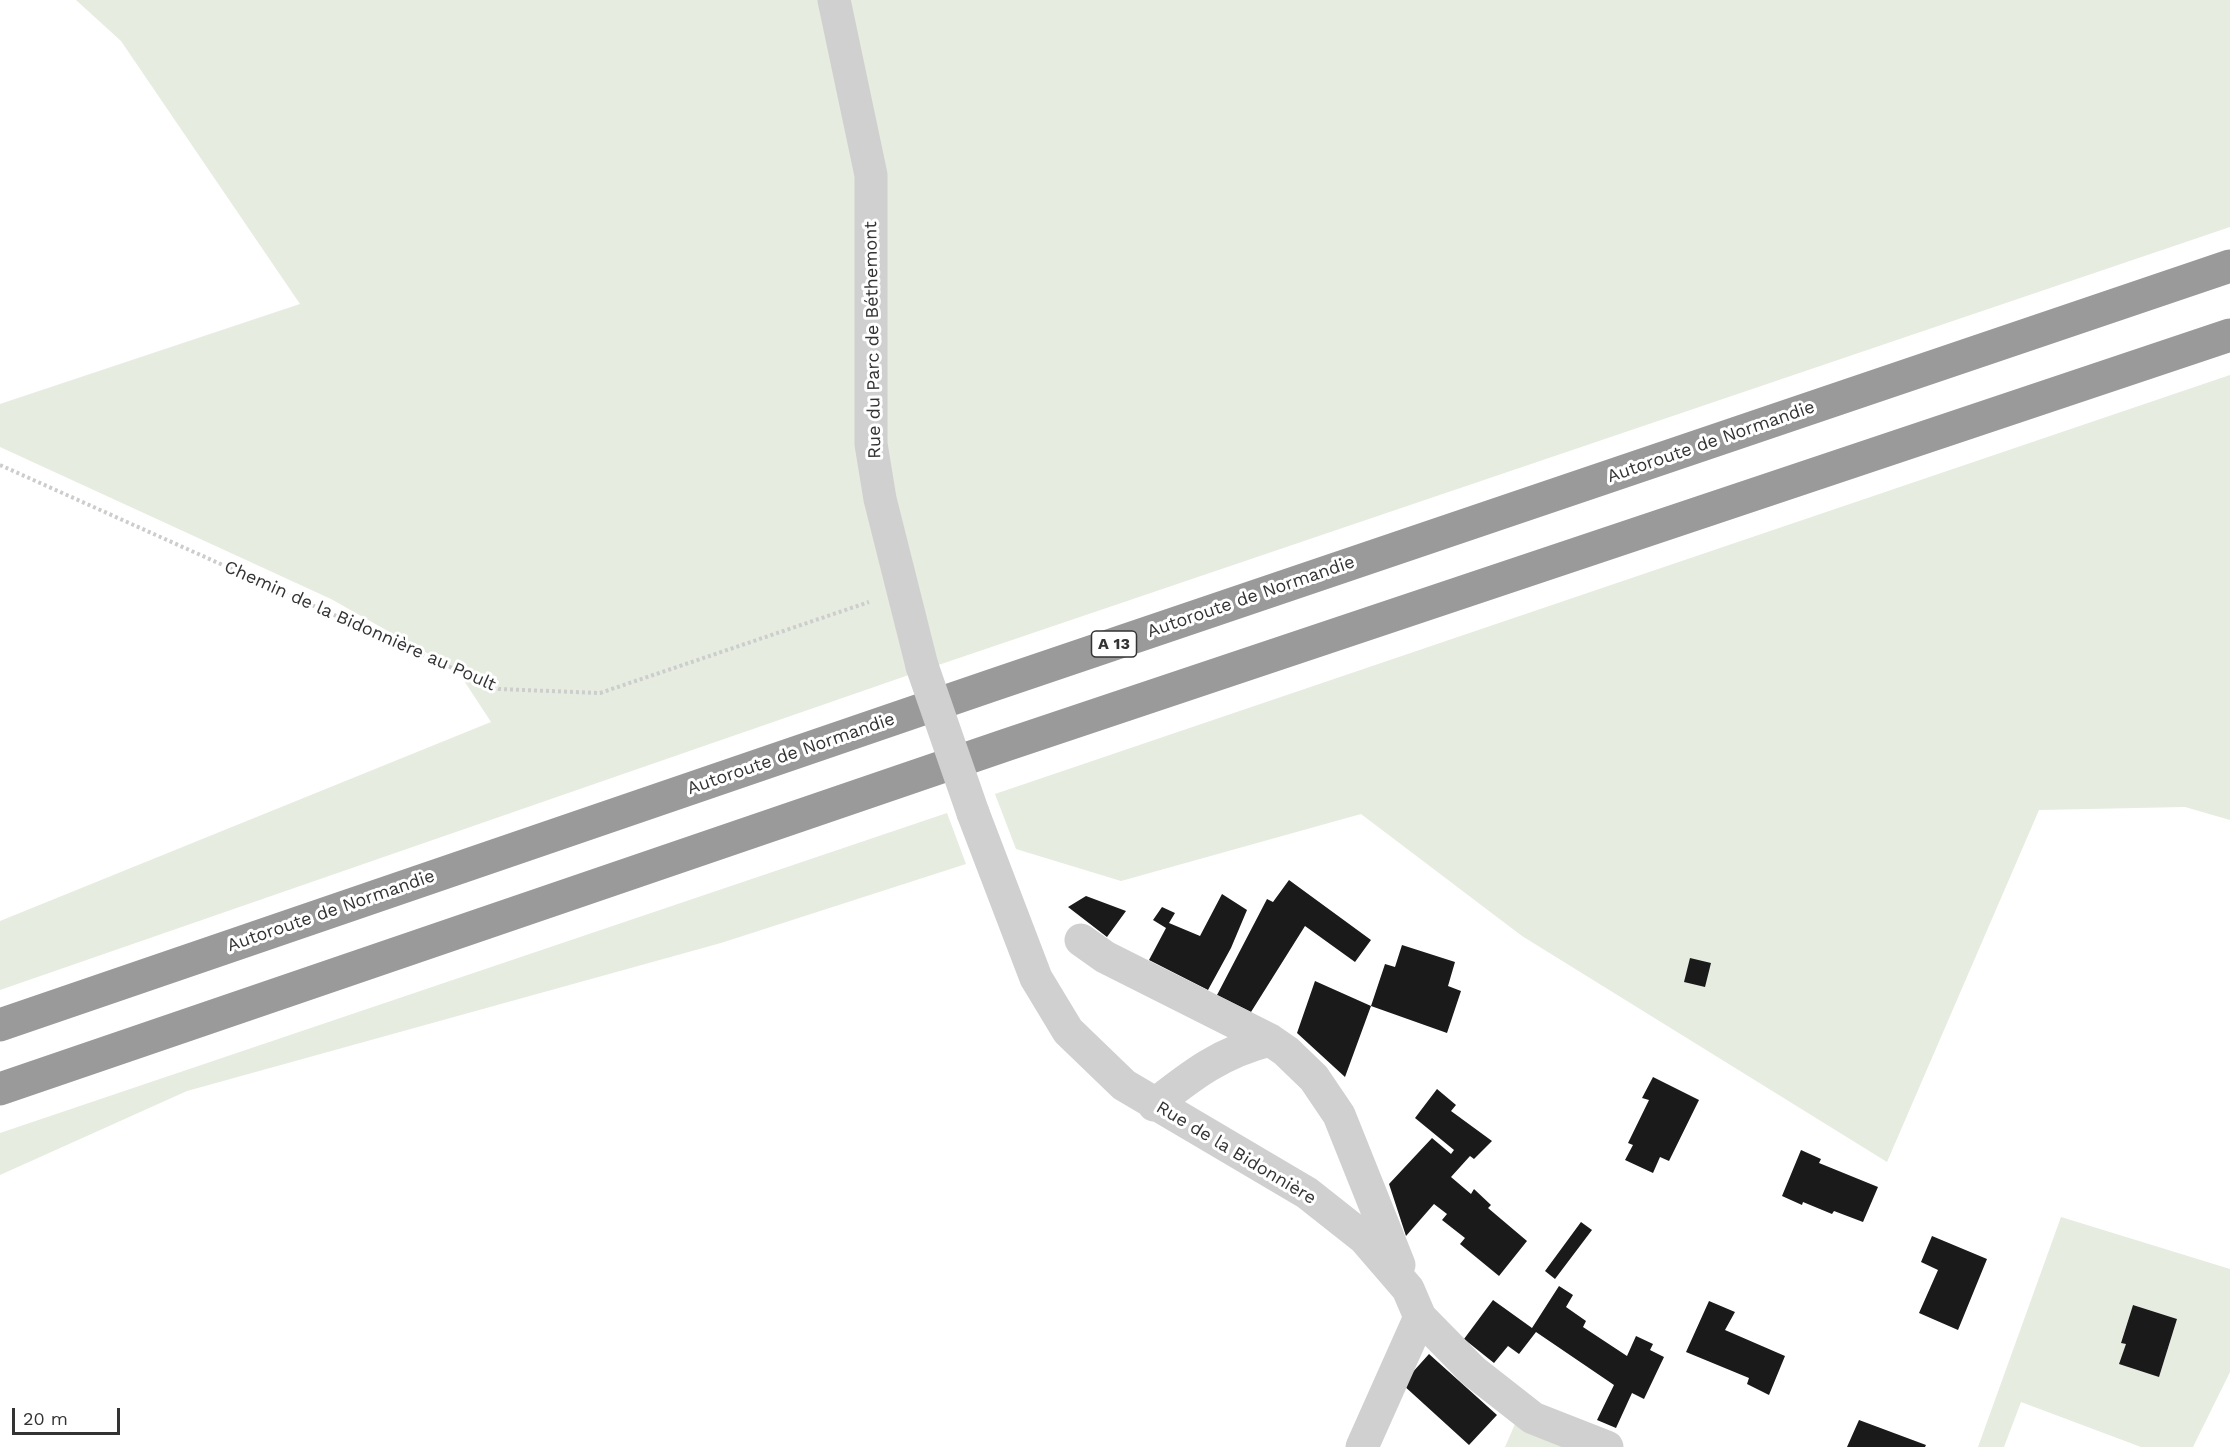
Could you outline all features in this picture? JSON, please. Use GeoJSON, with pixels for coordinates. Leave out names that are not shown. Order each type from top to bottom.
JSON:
{"type":"FeatureCollection","features":[{"type":"Feature","properties":{"kind":"highway","name":"Autoroute de Normandie"},"geometry":{"type":"LineString","coordinates":[[0,1025],[993,685],[2230,266]]}},
{"type":"Feature","properties":{"kind":"highway"},"geometry":{"type":"LineString","coordinates":[[0,1089],[1006,745],[2230,335]]}},
{"type":"Feature","properties":{"kind":"street","name":"Rue du Parc de Béthemont"},"geometry":{"type":"LineString","coordinates":[[834,0],[871,175],[871,444],[880,500],[922,666],[973,813]]}},
{"type":"Feature","properties":{"kind":"street","name":"Rue de la Bidonnière"},"geometry":{"type":"LineString","coordinates":[[973,813],[1036,978],[1068,1031],[1124,1085],[1154,1105],[1307,1193],[1364,1238],[1414,1303],[1473,1371],[1533,1418],[1607,1447]]}},
{"type":"Feature","properties":{"kind":"street"},"geometry":{"type":"LineString","coordinates":[[1081,940],[1105,957],[1270,1040],[1286,1051],[1314,1078],[1339,1116],[1414,1303],[1362,1447]]}},
{"type":"Feature","properties":{"kind":"street"},"geometry":{"type":"LineString","coordinates":[[1154,1105],[1213,1062],[1247,1046],[1270,1040]]}},
{"type":"Feature","properties":{"kind":"path","name":"Chemin de la Bidonnière au Poult"},"geometry":{"type":"LineString","coordinates":[[0,465],[499,689],[600,693],[904,590]]}},
{"type":"Feature","properties":{"kind":"shaded area"},"geometry":{"type":"Polygon","coordinates":[[[76,0],[2230,0],[2230,227],[903,677],[0,990],[0,921],[491,722],[457,670],[331,599],[0,447],[0,404],[300,304],[121,41],[76,0]]]}},
{"type":"Feature","properties":{"kind":"shaded area"},"geometry":{"type":"Polygon","coordinates":[[[2230,375],[2230,820],[2185,807],[2039,810],[1887,1162],[1522,936],[1361,814],[1121,881],[1016,849],[995,794],[2230,375]]]}},
{"type":"Feature","properties":{"kind":"shaded area"},"geometry":{"type":"Polygon","coordinates":[[[947,813],[966,864],[721,943],[187,1091],[0,1175],[0,1133],[947,813]]]}},
{"type":"Feature","properties":{"kind":"shaded area"},"geometry":{"type":"Polygon","coordinates":[[[2061,1217],[2230,1269],[2230,1372],[2193,1447],[2141,1447],[2021,1402],[2004,1447],[1978,1447],[2061,1217]],[[2133,1305],[2121,1342],[2126,1344],[2120,1364],[2159,1376],[2177,1319],[2133,1305]]]}},
{"type":"Feature","properties":{"kind":"shaded area"},"geometry":{"type":"Polygon","coordinates":[[[1515,1424],[1567,1447],[1505,1447],[1515,1424]]]}},
{"type":"Feature","properties":{"kind":"building"},"geometry":{"type":"Polygon","coordinates":[[[1289,880],[1371,940],[1355,962],[1305,926],[1251,1012],[1217,995],[1267,899],[1273,902],[1289,880]]]}},
{"type":"Feature","properties":{"kind":"building"},"geometry":{"type":"Polygon","coordinates":[[[1222,894],[1247,910],[1231,948],[1208,990],[1149,960],[1166,928],[1153,920],[1162,907],[1175,913],[1169,923],[1200,936],[1222,894]]]}},
{"type":"Feature","properties":{"kind":"building"},"geometry":{"type":"Polygon","coordinates":[[[1086,896],[1126,911],[1107,937],[1068,907],[1086,896]]]}},
{"type":"Feature","properties":{"kind":"building"},"geometry":{"type":"Polygon","coordinates":[[[1402,945],[1455,962],[1448,986],[1461,991],[1447,1033],[1371,1006],[1385,964],[1395,967],[1402,945]]]}},
{"type":"Feature","properties":{"kind":"building"},"geometry":{"type":"Polygon","coordinates":[[[1690,958],[1711,963],[1705,987],[1684,982],[1690,958]]]}},
{"type":"Feature","properties":{"kind":"building"},"geometry":{"type":"Polygon","coordinates":[[[1315,981],[1371,1006],[1345,1077],[1297,1033],[1315,981]]]}},
{"type":"Feature","properties":{"kind":"building"},"geometry":{"type":"Polygon","coordinates":[[[1653,1077],[1699,1100],[1669,1161],[1660,1157],[1653,1173],[1625,1160],[1633,1145],[1628,1143],[1649,1100],[1642,1098],[1653,1077]]]}},
{"type":"Feature","properties":{"kind":"building"},"geometry":{"type":"Polygon","coordinates":[[[1437,1089],[1456,1105],[1451,1111],[1492,1141],[1474,1159],[1470,1156],[1451,1177],[1471,1194],[1474,1189],[1491,1205],[1488,1208],[1527,1241],[1499,1276],[1460,1244],[1465,1238],[1442,1220],[1447,1214],[1434,1204],[1406,1236],[1389,1184],[1432,1138],[1451,1154],[1454,1150],[1415,1118],[1437,1089]]]}},
{"type":"Feature","properties":{"kind":"building"},"geometry":{"type":"Polygon","coordinates":[[[1801,1150],[1821,1159],[1819,1163],[1878,1187],[1863,1222],[1834,1211],[1832,1214],[1803,1202],[1802,1205],[1782,1196],[1801,1150]]]}},
{"type":"Feature","properties":{"kind":"building"},"geometry":{"type":"Polygon","coordinates":[[[1581,1222],[1592,1230],[1555,1279],[1545,1271],[1581,1222]]]}},
{"type":"Feature","properties":{"kind":"building"},"geometry":{"type":"Polygon","coordinates":[[[1932,1236],[1987,1259],[1958,1330],[1919,1313],[1938,1270],[1921,1262],[1932,1236]]]}},
{"type":"Feature","properties":{"kind":"building"},"geometry":{"type":"Polygon","coordinates":[[[1559,1286],[1573,1295],[1566,1307],[1586,1321],[1583,1327],[1627,1356],[1636,1336],[1653,1344],[1650,1350],[1664,1357],[1644,1399],[1632,1393],[1616,1428],[1597,1420],[1614,1385],[1536,1332],[1519,1354],[1508,1346],[1494,1363],[1464,1339],[1493,1300],[1532,1328],[1559,1286]]]}},
{"type":"Feature","properties":{"kind":"building"},"geometry":{"type":"Polygon","coordinates":[[[1709,1301],[1735,1312],[1725,1330],[1785,1356],[1769,1395],[1747,1384],[1749,1378],[1686,1352],[1709,1301]]]}},
{"type":"Feature","properties":{"kind":"building"},"geometry":{"type":"Polygon","coordinates":[[[2133,1305],[2177,1319],[2159,1377],[2119,1364],[2126,1344],[2121,1343],[2133,1305]]]}},
{"type":"Feature","properties":{"kind":"building"},"geometry":{"type":"Polygon","coordinates":[[[1429,1354],[1497,1415],[1469,1445],[1402,1384],[1429,1354]]]}},
{"type":"Feature","properties":{"kind":"building"},"geometry":{"type":"Polygon","coordinates":[[[1859,1420],[1926,1445],[1925,1447],[1847,1447],[1859,1420]]]}}]}
